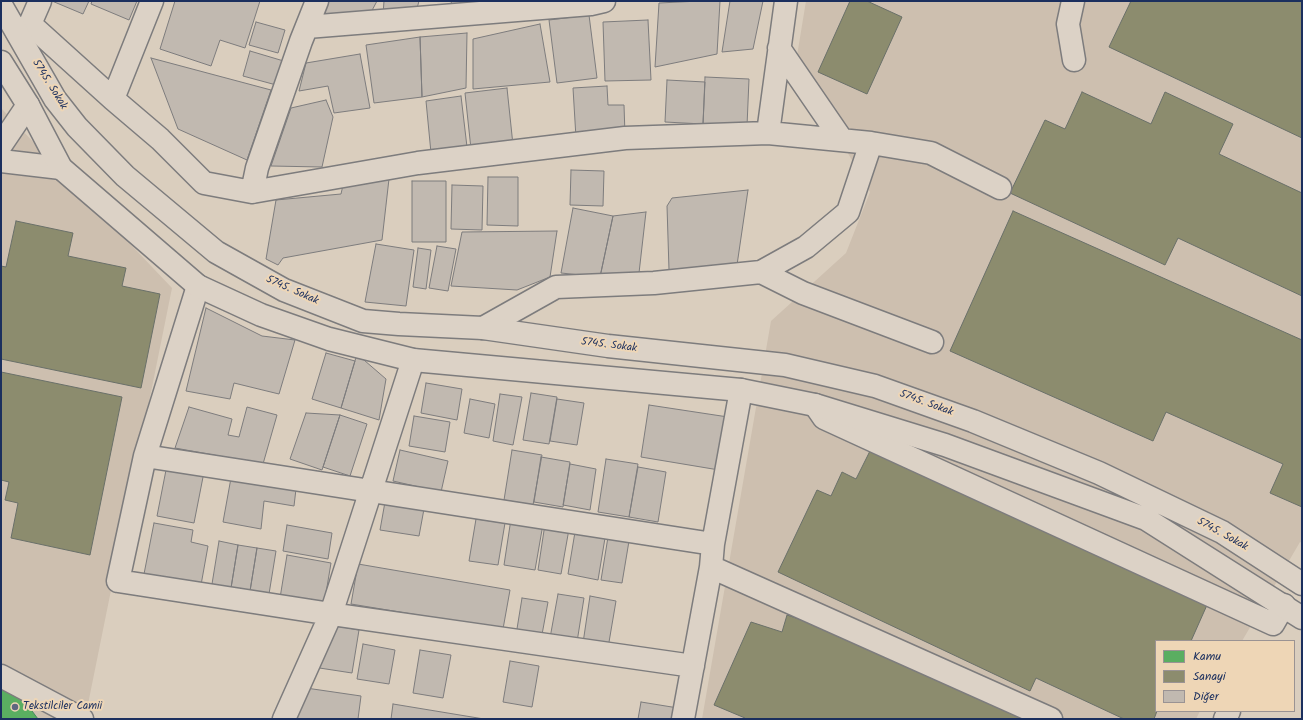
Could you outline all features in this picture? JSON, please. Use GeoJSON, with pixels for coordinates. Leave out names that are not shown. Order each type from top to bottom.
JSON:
{"type":"FeatureCollection","features":[{"type":"Feature","properties":{"kind":"street"},"geometry":{"type":"LineString","coordinates":[[40,1],[24,28],[113,98],[160,139],[204,183],[252,192],[418,163],[625,138],[768,133],[871,143],[931,153],[1000,188]]}},
{"type":"Feature","properties":{"kind":"street"},"geometry":{"type":"LineString","coordinates":[[113,98],[152,1]]}},
{"type":"Feature","properties":{"kind":"street"},"geometry":{"type":"LineString","coordinates":[[252,192],[257,168],[317,1]]}},
{"type":"Feature","properties":{"kind":"street"},"geometry":{"type":"LineString","coordinates":[[307,27],[435,9],[591,4],[604,1]]}},
{"type":"Feature","properties":{"kind":"street"},"geometry":{"type":"LineString","coordinates":[[768,133],[786,1]]}},
{"type":"Feature","properties":{"kind":"street"},"geometry":{"type":"LineString","coordinates":[[1073,1],[1068,24],[1074,60]]}},
{"type":"Feature","properties":{"kind":"street","name":"5745. Sokak"},"geometry":{"type":"LineString","coordinates":[[1,5],[24,28],[55,99],[76,127],[125,176],[216,252],[284,290],[363,321],[483,328],[608,346],[785,365],[875,386],[973,421],[1099,473],[1222,532],[1302,584]]}},
{"type":"Feature","properties":{"kind":"street"},"geometry":{"type":"LineString","coordinates":[[779,48],[842,140]]}},
{"type":"Feature","properties":{"kind":"street"},"geometry":{"type":"LineString","coordinates":[[1,62],[28,105],[61,168],[198,286],[261,315],[329,339],[413,360],[741,390],[815,405],[945,444],[1146,519],[1284,605],[1302,618]]}},
{"type":"Feature","properties":{"kind":"street"},"geometry":{"type":"LineString","coordinates":[[1,146],[28,105]]}},
{"type":"Feature","properties":{"kind":"street"},"geometry":{"type":"LineString","coordinates":[[483,328],[556,287],[654,283],[761,272],[806,247],[848,212],[871,143]]}},
{"type":"Feature","properties":{"kind":"street"},"geometry":{"type":"LineString","coordinates":[[1,161],[61,168]]}},
{"type":"Feature","properties":{"kind":"street"},"geometry":{"type":"LineString","coordinates":[[761,272],[803,293],[932,342]]}},
{"type":"Feature","properties":{"kind":"street"},"geometry":{"type":"LineString","coordinates":[[198,286],[145,456],[118,581],[331,614],[693,666]]}},
{"type":"Feature","properties":{"kind":"street"},"geometry":{"type":"LineString","coordinates":[[284,719],[331,614],[413,360]]}},
{"type":"Feature","properties":{"kind":"street"},"geometry":{"type":"LineString","coordinates":[[683,719],[741,390]]}},
{"type":"Feature","properties":{"kind":"street"},"geometry":{"type":"LineString","coordinates":[[815,405],[824,418],[1268,632],[1284,605]]}},
{"type":"Feature","properties":{"kind":"street"},"geometry":{"type":"LineString","coordinates":[[145,456],[713,544]]}},
{"type":"Feature","properties":{"kind":"street"},"geometry":{"type":"LineString","coordinates":[[711,567],[1051,719]]}},
{"type":"Feature","properties":{"kind":"street"},"geometry":{"type":"LineString","coordinates":[[1,676],[82,719]]}},
{"type":"Feature","properties":{"kind":"shaded area"},"geometry":{"type":"Polygon","coordinates":[[[806,1],[1302,1],[1302,543],[1300,542],[1243,640],[1155,640],[1155,712],[1200,712],[1196,719],[702,719],[771,321],[846,253],[870,192],[796,62],[806,1]]]}},
{"type":"Feature","properties":{"kind":"shaded area"},"geometry":{"type":"Polygon","coordinates":[[[1,108],[172,288],[85,719],[1,719],[1,108]]]}},
{"type":"Feature","properties":{"kind":"building: Kamu","name":"Tekstilciler Camii"},"geometry":{"type":"Polygon","coordinates":[[[1,686],[20,695],[38,719],[1,719],[1,686]]]}},
{"type":"Feature","properties":{"kind":"building: Sanayi"},"geometry":{"type":"Polygon","coordinates":[[[850,1],[867,1],[902,17],[867,94],[818,72],[850,1]]]}},
{"type":"Feature","properties":{"kind":"building: Sanayi"},"geometry":{"type":"Polygon","coordinates":[[[1131,1],[1302,2],[1302,138],[1109,47],[1131,1]]]}},
{"type":"Feature","properties":{"kind":"building: Sanayi"},"geometry":{"type":"Polygon","coordinates":[[[1082,92],[1151,124],[1165,92],[1233,124],[1219,154],[1302,193],[1302,296],[1178,238],[1165,265],[1010,193],[1045,120],[1065,129],[1082,92]]]}},
{"type":"Feature","properties":{"kind":"building: Sanayi"},"geometry":{"type":"Polygon","coordinates":[[[1013,211],[1302,340],[1302,507],[1270,493],[1283,464],[1166,412],[1153,441],[950,351],[1013,211]]]}},
{"type":"Feature","properties":{"kind":"building: Sanayi"},"geometry":{"type":"Polygon","coordinates":[[[16,221],[73,233],[68,256],[126,268],[122,286],[160,294],[141,388],[1,359],[1,266],[6,267],[16,221]]]}},
{"type":"Feature","properties":{"kind":"building: Sanayi"},"geometry":{"type":"Polygon","coordinates":[[[1,372],[122,397],[90,555],[11,538],[18,503],[5,500],[9,482],[1,480],[1,372]]]}},
{"type":"Feature","properties":{"kind":"building: Sanayi"},"geometry":{"type":"Polygon","coordinates":[[[872,447],[1207,605],[1191,640],[1155,640],[1155,712],[1157,712],[1154,719],[1124,719],[1036,678],[1030,691],[778,572],[817,490],[831,496],[842,472],[856,479],[872,447]]]}},
{"type":"Feature","properties":{"kind":"building: Sanayi"},"geometry":{"type":"Polygon","coordinates":[[[805,611],[1038,719],[745,719],[714,705],[751,622],[782,632],[787,615],[799,619],[805,611]]]}},
{"type":"Feature","properties":{"kind":"building: Diğer"},"geometry":{"type":"Polygon","coordinates":[[[52,1],[89,1],[83,14],[52,1]]]}},
{"type":"Feature","properties":{"kind":"building: Diğer"},"geometry":{"type":"Polygon","coordinates":[[[92,1],[137,1],[129,20],[91,4],[92,1]]]}},
{"type":"Feature","properties":{"kind":"building: Diğer"},"geometry":{"type":"Polygon","coordinates":[[[175,1],[260,1],[245,48],[220,40],[211,66],[160,49],[175,1]]]}},
{"type":"Feature","properties":{"kind":"building: Diğer"},"geometry":{"type":"Polygon","coordinates":[[[327,1],[377,1],[368,18],[320,20],[327,1]]]}},
{"type":"Feature","properties":{"kind":"building: Diğer"},"geometry":{"type":"Polygon","coordinates":[[[384,1],[419,1],[416,12],[383,15],[384,1]]]}},
{"type":"Feature","properties":{"kind":"building: Diğer"},"geometry":{"type":"Polygon","coordinates":[[[451,1],[501,1],[452,6],[451,1]]]}},
{"type":"Feature","properties":{"kind":"building: Diğer"},"geometry":{"type":"Polygon","coordinates":[[[720,1],[717,54],[655,67],[659,3],[720,1]]]}},
{"type":"Feature","properties":{"kind":"building: Diğer"},"geometry":{"type":"Polygon","coordinates":[[[730,1],[763,1],[753,49],[722,52],[730,1]]]}},
{"type":"Feature","properties":{"kind":"building: Diğer"},"geometry":{"type":"Polygon","coordinates":[[[589,15],[597,78],[557,83],[549,20],[589,15]]]}},
{"type":"Feature","properties":{"kind":"building: Diğer"},"geometry":{"type":"Polygon","coordinates":[[[648,20],[651,80],[605,81],[603,22],[648,20]]]}},
{"type":"Feature","properties":{"kind":"building: Diğer"},"geometry":{"type":"Polygon","coordinates":[[[256,22],[285,30],[278,53],[249,45],[256,22]]]}},
{"type":"Feature","properties":{"kind":"building: Diğer"},"geometry":{"type":"Polygon","coordinates":[[[540,24],[550,82],[473,89],[473,39],[540,24]]]}},
{"type":"Feature","properties":{"kind":"building: Diğer"},"geometry":{"type":"Polygon","coordinates":[[[467,33],[466,88],[422,97],[420,37],[467,33]]]}},
{"type":"Feature","properties":{"kind":"building: Diğer"},"geometry":{"type":"Polygon","coordinates":[[[420,37],[422,97],[374,103],[366,45],[420,37]]]}},
{"type":"Feature","properties":{"kind":"building: Diğer"},"geometry":{"type":"Polygon","coordinates":[[[250,51],[287,62],[280,86],[243,76],[250,51]]]}},
{"type":"Feature","properties":{"kind":"building: Diğer"},"geometry":{"type":"Polygon","coordinates":[[[360,54],[370,108],[334,113],[328,86],[299,91],[306,63],[360,54]]]}},
{"type":"Feature","properties":{"kind":"building: Diğer"},"geometry":{"type":"Polygon","coordinates":[[[151,58],[271,90],[247,160],[178,129],[151,58]]]}},
{"type":"Feature","properties":{"kind":"building: Diğer"},"geometry":{"type":"Polygon","coordinates":[[[705,77],[749,79],[747,126],[703,124],[705,77]]]}},
{"type":"Feature","properties":{"kind":"building: Diğer"},"geometry":{"type":"Polygon","coordinates":[[[667,80],[705,82],[703,124],[665,122],[667,80]]]}},
{"type":"Feature","properties":{"kind":"building: Diğer"},"geometry":{"type":"Polygon","coordinates":[[[607,86],[608,105],[624,105],[625,135],[576,138],[573,88],[607,86]]]}},
{"type":"Feature","properties":{"kind":"building: Diğer"},"geometry":{"type":"Polygon","coordinates":[[[507,88],[513,145],[471,149],[465,93],[507,88]]]}},
{"type":"Feature","properties":{"kind":"building: Diğer"},"geometry":{"type":"Polygon","coordinates":[[[461,96],[467,147],[431,153],[426,101],[461,96]]]}},
{"type":"Feature","properties":{"kind":"building: Diğer"},"geometry":{"type":"Polygon","coordinates":[[[326,100],[333,117],[322,167],[271,166],[291,108],[326,100]]]}},
{"type":"Feature","properties":{"kind":"building: Diğer"},"geometry":{"type":"Polygon","coordinates":[[[571,170],[604,171],[603,206],[570,205],[571,170]]]}},
{"type":"Feature","properties":{"kind":"building: Diğer"},"geometry":{"type":"Polygon","coordinates":[[[488,177],[518,177],[518,226],[487,225],[488,177]]]}},
{"type":"Feature","properties":{"kind":"building: Diğer"},"geometry":{"type":"Polygon","coordinates":[[[389,179],[382,240],[283,258],[278,265],[266,259],[276,200],[341,194],[343,185],[389,179]]]}},
{"type":"Feature","properties":{"kind":"building: Diğer"},"geometry":{"type":"Polygon","coordinates":[[[412,181],[446,181],[446,242],[412,242],[412,181]]]}},
{"type":"Feature","properties":{"kind":"building: Diğer"},"geometry":{"type":"Polygon","coordinates":[[[452,185],[483,186],[482,230],[451,229],[452,185]]]}},
{"type":"Feature","properties":{"kind":"building: Diğer"},"geometry":{"type":"Polygon","coordinates":[[[748,190],[737,265],[669,270],[667,206],[672,198],[748,190]]]}},
{"type":"Feature","properties":{"kind":"building: Diğer"},"geometry":{"type":"Polygon","coordinates":[[[573,208],[613,216],[600,277],[561,273],[573,208]]]}},
{"type":"Feature","properties":{"kind":"building: Diğer"},"geometry":{"type":"Polygon","coordinates":[[[646,212],[639,273],[600,277],[613,216],[646,212]]]}},
{"type":"Feature","properties":{"kind":"building: Diğer"},"geometry":{"type":"Polygon","coordinates":[[[557,231],[550,277],[517,290],[451,286],[462,232],[557,231]]]}},
{"type":"Feature","properties":{"kind":"building: Diğer"},"geometry":{"type":"Polygon","coordinates":[[[376,244],[414,250],[406,306],[365,302],[376,244]]]}},
{"type":"Feature","properties":{"kind":"building: Diğer"},"geometry":{"type":"Polygon","coordinates":[[[437,246],[456,249],[448,291],[429,288],[437,246]]]}},
{"type":"Feature","properties":{"kind":"building: Diğer"},"geometry":{"type":"Polygon","coordinates":[[[418,248],[431,250],[426,289],[413,287],[418,248]]]}},
{"type":"Feature","properties":{"kind":"building: Diğer"},"geometry":{"type":"Polygon","coordinates":[[[206,308],[262,336],[295,340],[279,394],[234,383],[230,399],[186,391],[206,308]]]}},
{"type":"Feature","properties":{"kind":"building: Diğer"},"geometry":{"type":"Polygon","coordinates":[[[326,353],[355,361],[341,408],[312,399],[326,353]]]}},
{"type":"Feature","properties":{"kind":"building: Diğer"},"geometry":{"type":"Polygon","coordinates":[[[357,354],[386,379],[379,420],[341,408],[357,354]]]}},
{"type":"Feature","properties":{"kind":"building: Diğer"},"geometry":{"type":"Polygon","coordinates":[[[426,383],[462,389],[457,420],[421,413],[426,383]]]}},
{"type":"Feature","properties":{"kind":"building: Diğer"},"geometry":{"type":"Polygon","coordinates":[[[531,393],[557,397],[549,444],[523,440],[531,393]]]}},
{"type":"Feature","properties":{"kind":"building: Diğer"},"geometry":{"type":"Polygon","coordinates":[[[500,394],[522,397],[513,445],[493,441],[500,394]]]}},
{"type":"Feature","properties":{"kind":"building: Diğer"},"geometry":{"type":"Polygon","coordinates":[[[470,399],[495,404],[489,438],[464,433],[470,399]]]}},
{"type":"Feature","properties":{"kind":"building: Diğer"},"geometry":{"type":"Polygon","coordinates":[[[557,399],[584,403],[577,445],[550,441],[557,399]]]}},
{"type":"Feature","properties":{"kind":"building: Diğer"},"geometry":{"type":"Polygon","coordinates":[[[649,405],[728,417],[719,470],[641,457],[649,405]]]}},
{"type":"Feature","properties":{"kind":"building: Diğer"},"geometry":{"type":"Polygon","coordinates":[[[189,407],[232,419],[228,435],[239,437],[247,407],[277,415],[263,464],[175,448],[189,407]]]}},
{"type":"Feature","properties":{"kind":"building: Diğer"},"geometry":{"type":"Polygon","coordinates":[[[306,413],[340,415],[322,470],[290,459],[306,413]]]}},
{"type":"Feature","properties":{"kind":"building: Diğer"},"geometry":{"type":"Polygon","coordinates":[[[340,415],[367,424],[350,476],[323,467],[340,415]]]}},
{"type":"Feature","properties":{"kind":"building: Diğer"},"geometry":{"type":"Polygon","coordinates":[[[414,416],[450,422],[445,452],[409,446],[414,416]]]}},
{"type":"Feature","properties":{"kind":"building: Diğer"},"geometry":{"type":"Polygon","coordinates":[[[400,450],[448,461],[441,492],[393,481],[400,450]]]}},
{"type":"Feature","properties":{"kind":"building: Diğer"},"geometry":{"type":"Polygon","coordinates":[[[512,450],[542,455],[533,505],[504,500],[512,450]]]}},
{"type":"Feature","properties":{"kind":"building: Diğer"},"geometry":{"type":"Polygon","coordinates":[[[541,457],[570,462],[563,507],[534,502],[541,457]]]}},
{"type":"Feature","properties":{"kind":"building: Diğer"},"geometry":{"type":"Polygon","coordinates":[[[606,459],[638,464],[629,517],[598,512],[606,459]]]}},
{"type":"Feature","properties":{"kind":"building: Diğer"},"geometry":{"type":"Polygon","coordinates":[[[570,464],[596,469],[590,510],[563,505],[570,464]]]}},
{"type":"Feature","properties":{"kind":"building: Diğer"},"geometry":{"type":"Polygon","coordinates":[[[167,465],[204,472],[194,523],[157,516],[167,465]]]}},
{"type":"Feature","properties":{"kind":"building: Diğer"},"geometry":{"type":"Polygon","coordinates":[[[638,467],[666,472],[658,522],[629,517],[638,467]]]}},
{"type":"Feature","properties":{"kind":"building: Diğer"},"geometry":{"type":"Polygon","coordinates":[[[231,478],[296,489],[294,506],[264,501],[261,529],[223,522],[231,478]]]}},
{"type":"Feature","properties":{"kind":"building: Diğer"},"geometry":{"type":"Polygon","coordinates":[[[385,502],[424,509],[419,536],[380,530],[385,502]]]}},
{"type":"Feature","properties":{"kind":"building: Diğer"},"geometry":{"type":"Polygon","coordinates":[[[476,519],[505,523],[498,565],[469,561],[476,519]]]}},
{"type":"Feature","properties":{"kind":"building: Diğer"},"geometry":{"type":"Polygon","coordinates":[[[511,519],[543,524],[535,570],[504,565],[511,519]]]}},
{"type":"Feature","properties":{"kind":"building: Diğer"},"geometry":{"type":"Polygon","coordinates":[[[154,523],[193,530],[191,542],[208,546],[201,585],[144,574],[154,523]]]}},
{"type":"Feature","properties":{"kind":"building: Diğer"},"geometry":{"type":"Polygon","coordinates":[[[545,524],[569,529],[561,574],[538,570],[545,524]]]}},
{"type":"Feature","properties":{"kind":"building: Diğer"},"geometry":{"type":"Polygon","coordinates":[[[287,525],[332,533],[328,559],[283,551],[287,525]]]}},
{"type":"Feature","properties":{"kind":"building: Diğer"},"geometry":{"type":"Polygon","coordinates":[[[576,526],[606,532],[598,580],[568,574],[576,526]]]}},
{"type":"Feature","properties":{"kind":"building: Diğer"},"geometry":{"type":"Polygon","coordinates":[[[608,537],[629,541],[622,583],[601,580],[608,537]]]}},
{"type":"Feature","properties":{"kind":"building: Diğer"},"geometry":{"type":"Polygon","coordinates":[[[219,541],[238,545],[231,588],[212,584],[219,541]]]}},
{"type":"Feature","properties":{"kind":"building: Diğer"},"geometry":{"type":"Polygon","coordinates":[[[238,545],[257,548],[250,591],[231,588],[238,545]]]}},
{"type":"Feature","properties":{"kind":"building: Diğer"},"geometry":{"type":"Polygon","coordinates":[[[257,548],[276,551],[269,594],[250,591],[257,548]]]}},
{"type":"Feature","properties":{"kind":"building: Diğer"},"geometry":{"type":"Polygon","coordinates":[[[287,555],[331,563],[324,605],[280,598],[287,555]]]}},
{"type":"Feature","properties":{"kind":"building: Diğer"},"geometry":{"type":"Polygon","coordinates":[[[358,564],[510,590],[503,629],[351,604],[358,564]]]}},
{"type":"Feature","properties":{"kind":"building: Diğer"},"geometry":{"type":"Polygon","coordinates":[[[558,594],[584,598],[577,642],[550,638],[558,594]]]}},
{"type":"Feature","properties":{"kind":"building: Diğer"},"geometry":{"type":"Polygon","coordinates":[[[590,596],[616,601],[608,648],[583,643],[590,596]]]}},
{"type":"Feature","properties":{"kind":"building: Diğer"},"geometry":{"type":"Polygon","coordinates":[[[522,598],[548,602],[541,640],[516,635],[522,598]]]}},
{"type":"Feature","properties":{"kind":"building: Diğer"},"geometry":{"type":"Polygon","coordinates":[[[331,625],[359,630],[352,673],[313,667],[331,625]]]}},
{"type":"Feature","properties":{"kind":"building: Diğer"},"geometry":{"type":"Polygon","coordinates":[[[363,644],[395,650],[389,684],[357,679],[363,644]]]}},
{"type":"Feature","properties":{"kind":"building: Diğer"},"geometry":{"type":"Polygon","coordinates":[[[420,650],[451,655],[443,698],[413,693],[420,650]]]}},
{"type":"Feature","properties":{"kind":"building: Diğer"},"geometry":{"type":"Polygon","coordinates":[[[510,661],[539,666],[532,707],[503,702],[510,661]]]}},
{"type":"Feature","properties":{"kind":"building: Diğer"},"geometry":{"type":"Polygon","coordinates":[[[306,688],[361,696],[358,719],[291,719],[306,688]]]}},
{"type":"Feature","properties":{"kind":"building: Diğer"},"geometry":{"type":"Polygon","coordinates":[[[641,702],[678,708],[676,719],[638,719],[641,702]]]}},
{"type":"Feature","properties":{"kind":"building: Diğer"},"geometry":{"type":"Polygon","coordinates":[[[393,704],[484,719],[391,719],[393,704]]]}},
{"type":"Feature","properties":{"kind":"place","name":"Tekstilciler Camii"},"geometry":{"type":"Point","coordinates":[15,707]}}]}
